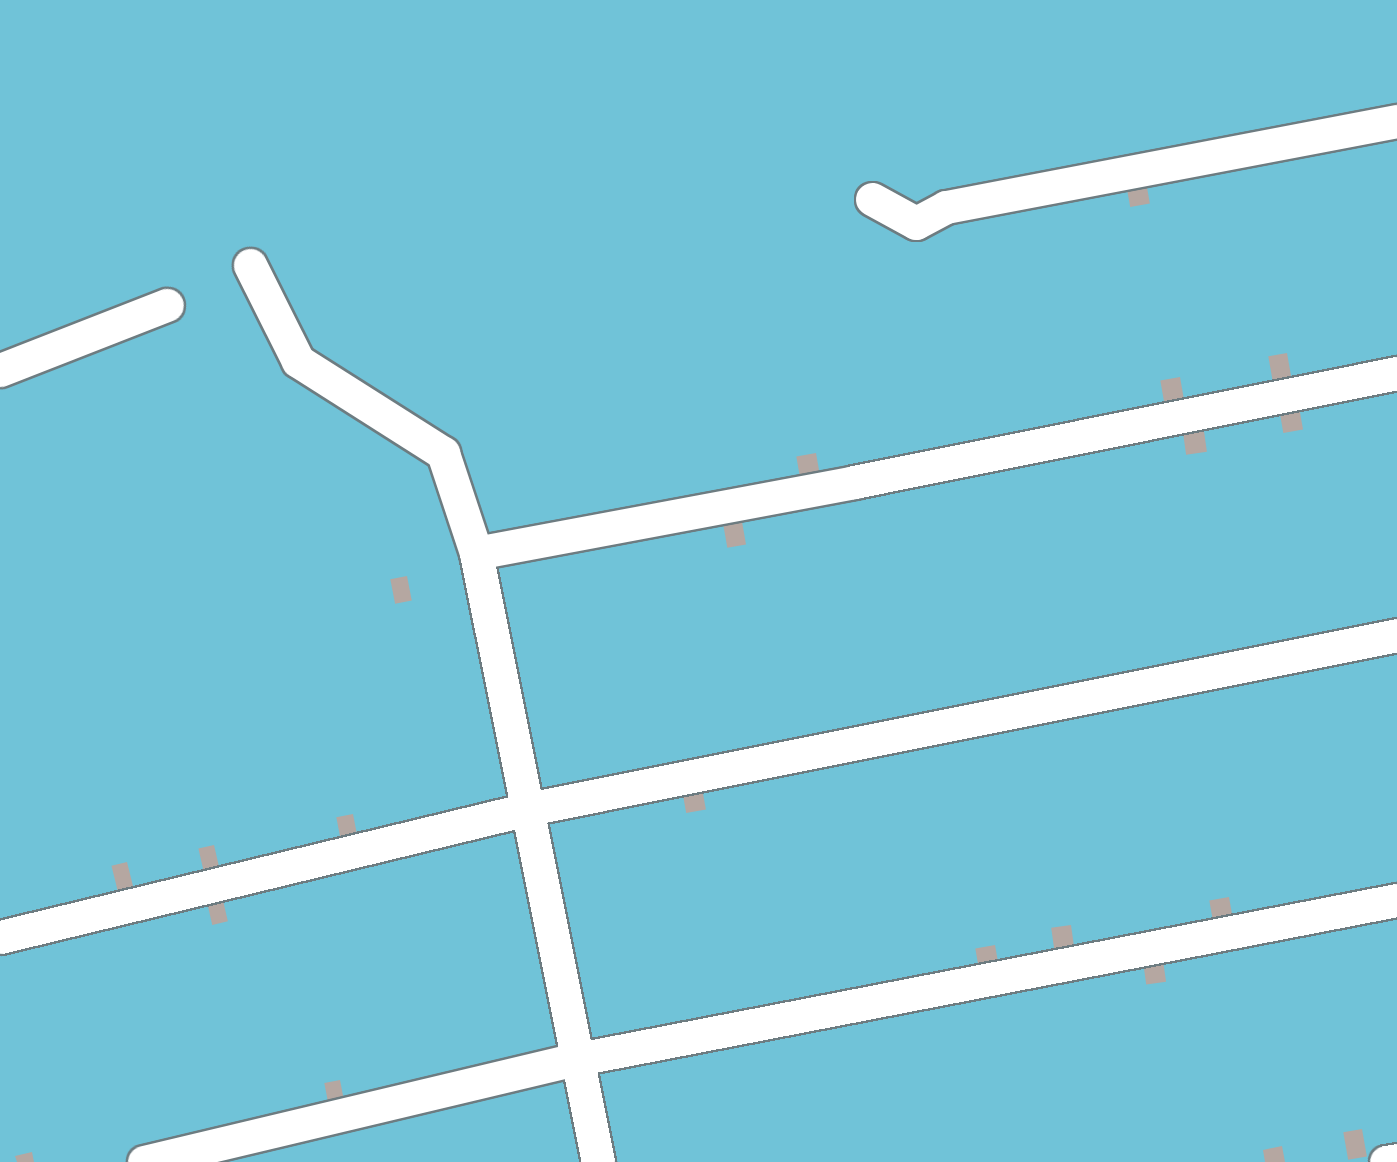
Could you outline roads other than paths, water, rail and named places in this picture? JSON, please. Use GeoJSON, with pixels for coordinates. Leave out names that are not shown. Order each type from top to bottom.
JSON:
{"type":"FeatureCollection","features":[{"type":"Feature","properties":{"kind":"lane"},"geometry":{"type":"LineString","coordinates":[[872,199],[916,224],[946,207],[1397,121]]}},
{"type":"Feature","properties":{"kind":"lane"},"geometry":{"type":"LineString","coordinates":[[250,265],[298,361],[443,453],[476,553],[598,1162]]}},
{"type":"Feature","properties":{"kind":"lane"},"geometry":{"type":"LineString","coordinates":[[0,370],[167,305]]}},
{"type":"Feature","properties":{"kind":"lane"},"geometry":{"type":"LineString","coordinates":[[476,553],[843,484],[1397,373]]}},
{"type":"Feature","properties":{"kind":"lane"},"geometry":{"type":"LineString","coordinates":[[0,937],[528,809],[1397,635]]}},
{"type":"Feature","properties":{"kind":"lane"},"geometry":{"type":"LineString","coordinates":[[144,1162],[578,1059],[1397,900]]}},
{"type":"Feature","properties":{"kind":"lane"},"geometry":{"type":"LineString","coordinates":[[1386,1162],[1397,1160]]}}]}
